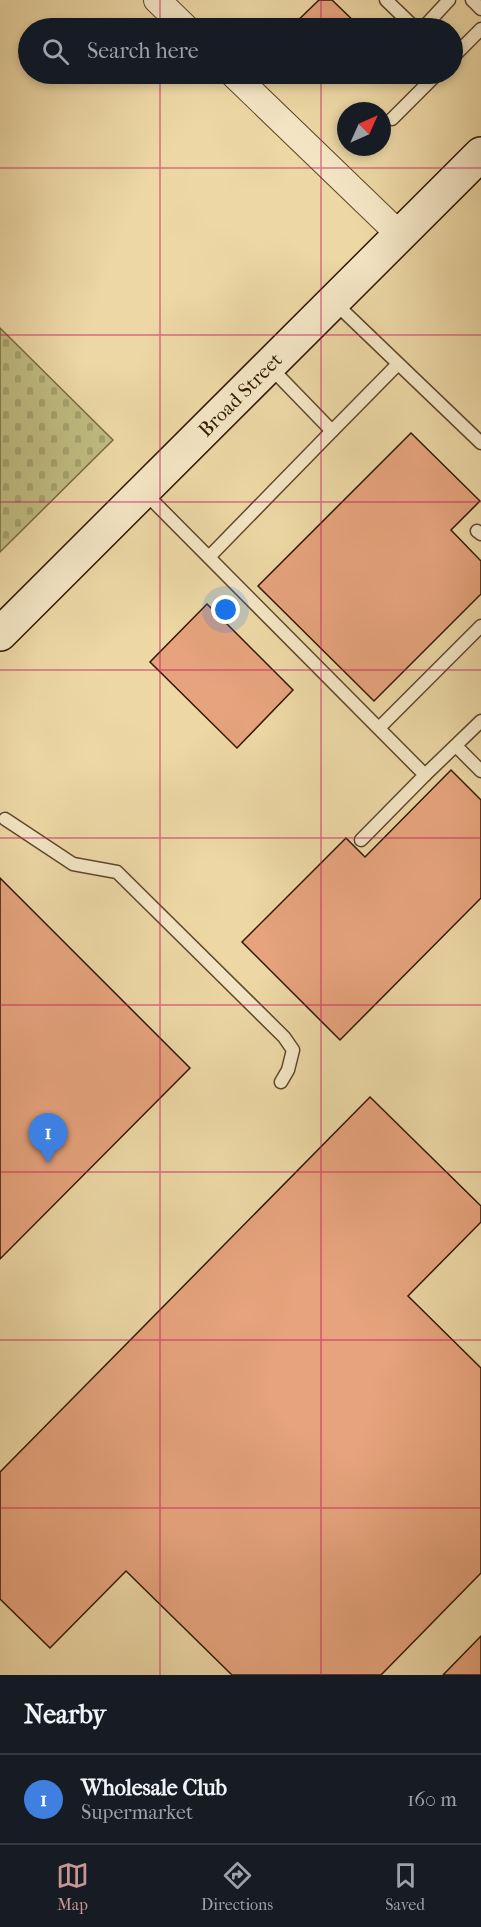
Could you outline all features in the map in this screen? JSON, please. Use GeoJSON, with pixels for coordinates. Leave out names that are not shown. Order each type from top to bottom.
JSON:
{"type":"FeatureCollection","features":[{"type":"Feature","properties":{"kind":"main road","name":"Broad Street"},"geometry":{"type":"LineString","coordinates":[[0,634],[481,154]]}},
{"type":"Feature","properties":{"kind":"street"},"geometry":{"type":"LineString","coordinates":[[157,0],[176,18]]}},
{"type":"Feature","properties":{"kind":"street"},"geometry":{"type":"LineString","coordinates":[[243,84],[400,235]]}},
{"type":"Feature","properties":{"kind":"lane"},"geometry":{"type":"LineString","coordinates":[[386,0],[405,18]]}},
{"type":"Feature","properties":{"kind":"lane"},"geometry":{"type":"LineString","coordinates":[[432,18],[449,0]]}},
{"type":"Feature","properties":{"kind":"lane"},"geometry":{"type":"LineString","coordinates":[[472,0],[481,9]]}},
{"type":"Feature","properties":{"kind":"lane"},"geometry":{"type":"LineString","coordinates":[[463,48],[481,29]]}},
{"type":"Feature","properties":{"kind":"lane"},"geometry":{"type":"LineString","coordinates":[[392,119],[427,84]]}},
{"type":"Feature","properties":{"kind":"lane"},"geometry":{"type":"LineString","coordinates":[[334,302],[481,443]]}},
{"type":"Feature","properties":{"kind":"lane"},"geometry":{"type":"LineString","coordinates":[[209,557],[398,364]]}},
{"type":"Feature","properties":{"kind":"lane"},"geometry":{"type":"LineString","coordinates":[[269,366],[332,431]]}},
{"type":"Feature","properties":{"kind":"lane"},"geometry":{"type":"LineString","coordinates":[[143,492],[425,775]]}},
{"type":"Feature","properties":{"kind":"lane"},"geometry":{"type":"LineString","coordinates":[[379,728],[481,626]]}},
{"type":"Feature","properties":{"kind":"lane"},"geometry":{"type":"LineString","coordinates":[[361,840],[481,721]]}},
{"type":"Feature","properties":{"kind":"lane"},"geometry":{"type":"LineString","coordinates":[[456,746],[481,771]]}},
{"type":"Feature","properties":{"kind":"lane"},"geometry":{"type":"LineString","coordinates":[[5,819],[73,864],[117,873],[284,1036],[293,1050],[288,1070],[281,1082]]}},
{"type":"Feature","properties":{"kind":"green space"},"geometry":{"type":"Polygon","coordinates":[[[0,328],[113,440],[0,552],[0,328]]]}},
{"type":"Feature","properties":{"kind":"building"},"geometry":{"type":"Polygon","coordinates":[[[319,0],[332,0],[351,18],[300,18],[319,0]]]}},
{"type":"Feature","properties":{"kind":"building"},"geometry":{"type":"Polygon","coordinates":[[[411,433],[480,501],[451,530],[481,561],[481,594],[374,701],[258,586],[411,433]]]}},
{"type":"Feature","properties":{"kind":"building"},"geometry":{"type":"Polygon","coordinates":[[[207,604],[293,690],[237,748],[150,662],[207,604]]]}},
{"type":"Feature","properties":{"kind":"building"},"geometry":{"type":"Polygon","coordinates":[[[451,770],[481,800],[481,898],[340,1040],[242,942],[346,838],[365,857],[451,770]]]}},
{"type":"Feature","properties":{"kind":"building"},"geometry":{"type":"Polygon","coordinates":[[[0,878],[190,1068],[0,1259],[0,878]]]}},
{"type":"Feature","properties":{"kind":"building"},"geometry":{"type":"Polygon","coordinates":[[[370,1097],[481,1206],[481,1222],[408,1296],[481,1368],[481,1573],[381,1675],[232,1675],[126,1571],[50,1648],[0,1599],[0,1472],[370,1097]]]}},
{"type":"Feature","properties":{"kind":"building"},"geometry":{"type":"Polygon","coordinates":[[[481,1636],[481,1675],[443,1675],[481,1636]]]}},
{"type":"Feature","properties":{"kind":"place","name":"Wholesale Club"},"geometry":{"type":"Point","coordinates":[48,1163]}}]}
